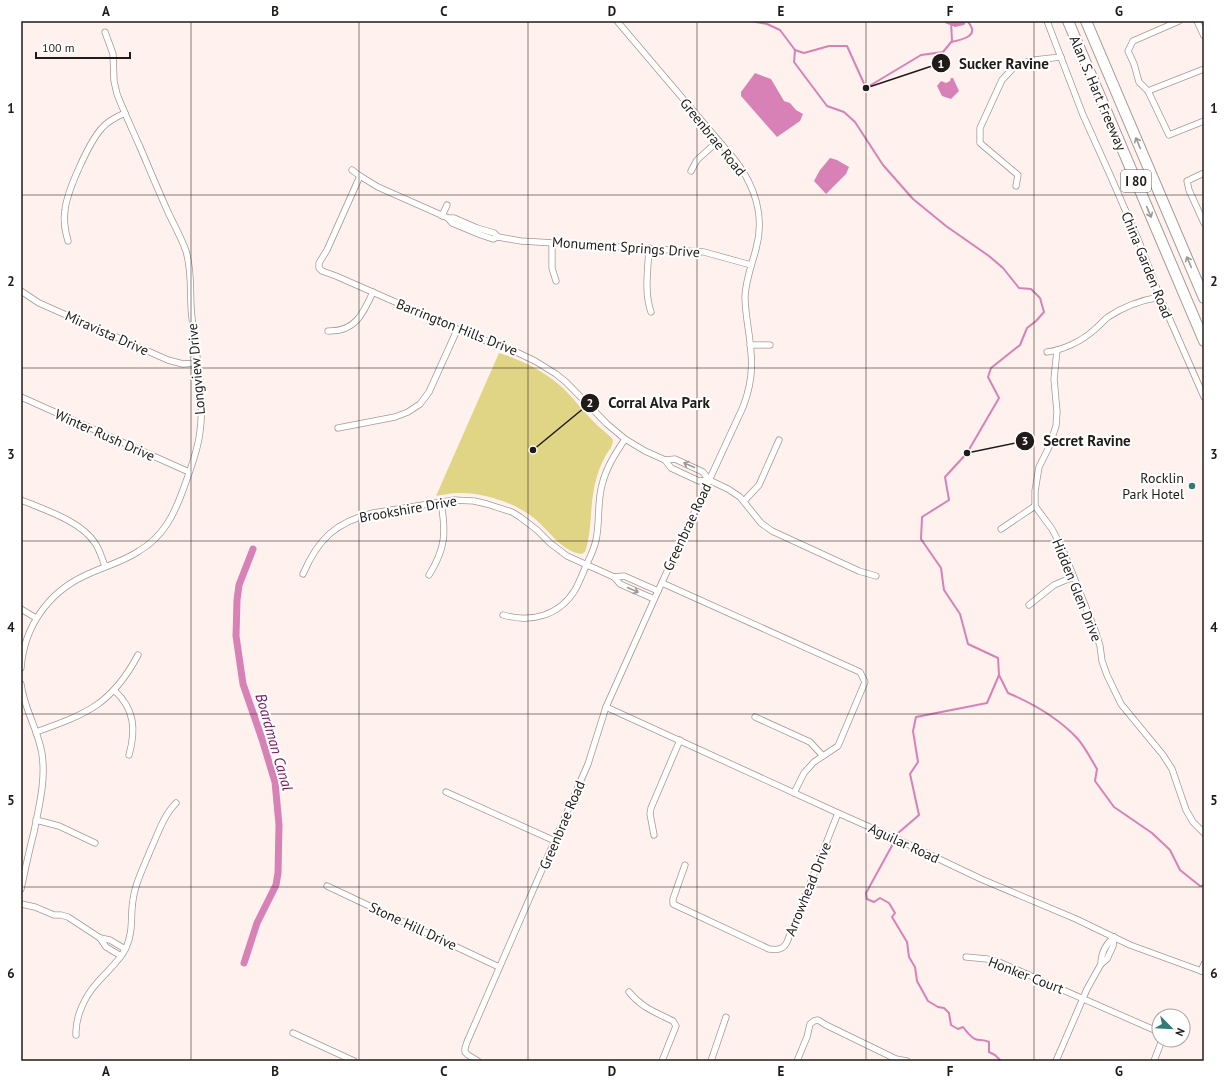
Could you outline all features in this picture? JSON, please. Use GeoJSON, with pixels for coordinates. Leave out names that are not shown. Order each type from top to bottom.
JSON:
{"type":"FeatureCollection","features":[{"type":"Feature","properties":{"kind":"highway","name":"Alan S. Hart Freeway"},"geometry":{"type":"LineString","coordinates":[[1068,21],[1204,341]]}},
{"type":"Feature","properties":{"kind":"highway","name":"Alan S. Hart Freeway"},"geometry":{"type":"LineString","coordinates":[[1086,21],[1204,298]]}},
{"type":"Feature","properties":{"kind":"street","name":"Greenbrae Road"},"geometry":{"type":"LineString","coordinates":[[478,1061],[465,1052],[467,1042],[555,841],[591,754],[606,707],[743,407],[748,395],[752,371],[745,296],[751,265],[757,248],[759,218],[751,187],[745,174],[617,21]]}},
{"type":"Feature","properties":{"kind":"street","name":"China Garden Road"},"geometry":{"type":"LineString","coordinates":[[1047,21],[1083,116],[1140,244],[1160,297],[1204,397]]}},
{"type":"Feature","properties":{"kind":"street"},"geometry":{"type":"LineString","coordinates":[[1179,21],[1134,41],[1128,51],[1134,64],[1139,82],[1148,91],[1169,135],[1204,121]]}},
{"type":"Feature","properties":{"kind":"street"},"geometry":{"type":"LineString","coordinates":[[1197,21],[1204,36]]}},
{"type":"Feature","properties":{"kind":"street","name":"Longview Drive"},"geometry":{"type":"LineString","coordinates":[[21,668],[23,651],[36,618],[64,587],[105,566],[140,551],[163,531],[174,514],[196,450],[201,425],[201,403],[192,315],[190,272],[185,250],[125,113],[116,88],[113,54],[105,32]]}},
{"type":"Feature","properties":{"kind":"street"},"geometry":{"type":"LineString","coordinates":[[1016,186],[1018,175],[980,143],[980,128],[1002,80],[1016,65],[1034,60],[1061,57]]}},
{"type":"Feature","properties":{"kind":"street"},"geometry":{"type":"LineString","coordinates":[[1148,91],[1204,69]]}},
{"type":"Feature","properties":{"kind":"street"},"geometry":{"type":"LineString","coordinates":[[68,241],[64,223],[66,203],[87,150],[101,128],[112,119],[125,113]]}},
{"type":"Feature","properties":{"kind":"street"},"geometry":{"type":"LineString","coordinates":[[691,171],[697,160],[718,141]]}},
{"type":"Feature","properties":{"kind":"street","name":"Monument Springs Drive"},"geometry":{"type":"LineString","coordinates":[[352,170],[378,187],[448,218],[452,223],[493,239],[498,237],[515,240],[704,252],[720,255],[751,265]]}},
{"type":"Feature","properties":{"kind":"street"},"geometry":{"type":"LineString","coordinates":[[1204,173],[1187,181],[1189,190],[1204,223]]}},
{"type":"Feature","properties":{"kind":"street","name":"Barrington Hills Drive"},"geometry":{"type":"LineString","coordinates":[[360,176],[327,250],[319,263],[319,268],[322,271],[457,330],[521,353],[556,374],[575,389],[607,424],[625,439],[645,451],[665,460],[671,468],[699,481],[709,480]]}},
{"type":"Feature","properties":{"kind":"street"},"geometry":{"type":"LineString","coordinates":[[442,216],[447,205]]}},
{"type":"Feature","properties":{"kind":"street"},"geometry":{"type":"LineString","coordinates":[[552,242],[552,268],[556,281]]}},
{"type":"Feature","properties":{"kind":"street"},"geometry":{"type":"LineString","coordinates":[[649,248],[647,288],[651,312]]}},
{"type":"Feature","properties":{"kind":"street"},"geometry":{"type":"LineString","coordinates":[[328,331],[340,330],[355,322],[365,310],[373,292]]}},
{"type":"Feature","properties":{"kind":"street"},"geometry":{"type":"LineString","coordinates":[[21,301],[23,293]]}},
{"type":"Feature","properties":{"kind":"street","name":"Miravista Drive"},"geometry":{"type":"LineString","coordinates":[[23,293],[47,306],[160,357],[183,364],[197,363]]}},
{"type":"Feature","properties":{"kind":"street"},"geometry":{"type":"LineString","coordinates":[[1047,352],[1057,350],[1077,341],[1094,331],[1107,318],[1121,309],[1149,299],[1160,297]]}},
{"type":"Feature","properties":{"kind":"street"},"geometry":{"type":"LineString","coordinates":[[338,428],[395,417],[414,408],[429,392],[457,330]]}},
{"type":"Feature","properties":{"kind":"street"},"geometry":{"type":"LineString","coordinates":[[750,345],[770,345]]}},
{"type":"Feature","properties":{"kind":"street"},"geometry":{"type":"LineString","coordinates":[[1001,529],[1036,506],[1035,491],[1039,467],[1051,442],[1056,426],[1057,412],[1054,378],[1057,350]]}},
{"type":"Feature","properties":{"kind":"street","name":"Winter Rush Drive"},"geometry":{"type":"LineString","coordinates":[[21,398],[189,472]]}},
{"type":"Feature","properties":{"kind":"street"},"geometry":{"type":"LineString","coordinates":[[503,615],[517,618],[534,618],[555,610],[564,603],[575,590],[596,540],[602,485],[611,461],[625,439]]}},
{"type":"Feature","properties":{"kind":"street"},"geometry":{"type":"LineString","coordinates":[[744,501],[759,484],[779,440]]}},
{"type":"Feature","properties":{"kind":"street","name":"Barrington Hills Drive"},"geometry":{"type":"LineString","coordinates":[[665,460],[675,459],[689,465],[703,472],[709,480]]}},
{"type":"Feature","properties":{"kind":"street"},"geometry":{"type":"LineString","coordinates":[[709,480],[728,489],[744,501],[758,519],[772,531],[859,571],[876,576]]}},
{"type":"Feature","properties":{"kind":"street"},"geometry":{"type":"LineString","coordinates":[[21,500],[74,523],[83,530],[98,547],[105,566]]}},
{"type":"Feature","properties":{"kind":"street","name":"Brookshire Drive"},"geometry":{"type":"LineString","coordinates":[[304,574],[317,547],[330,533],[344,523],[373,513],[454,500],[474,501],[512,512],[528,522],[558,550],[614,577],[620,584],[654,600]]}},
{"type":"Feature","properties":{"kind":"street"},"geometry":{"type":"LineString","coordinates":[[429,575],[439,556],[444,539],[441,502]]}},
{"type":"Feature","properties":{"kind":"street","name":"Hidden Glen Drive"},"geometry":{"type":"LineString","coordinates":[[1036,506],[1058,539],[1095,630],[1100,646],[1102,662],[1121,704],[1169,764],[1178,783],[1186,810],[1193,822],[1204,833]]}},
{"type":"Feature","properties":{"kind":"street","name":"Brookshire Drive"},"geometry":{"type":"LineString","coordinates":[[614,577],[624,576],[658,591]]}},
{"type":"Feature","properties":{"kind":"street"},"geometry":{"type":"LineString","coordinates":[[1029,605],[1054,585],[1073,577]]}},
{"type":"Feature","properties":{"kind":"street"},"geometry":{"type":"LineString","coordinates":[[662,583],[860,672],[865,682],[838,746],[814,762],[804,773],[794,793]]}},
{"type":"Feature","properties":{"kind":"street"},"geometry":{"type":"LineString","coordinates":[[21,609],[36,618]]}},
{"type":"Feature","properties":{"kind":"street"},"geometry":{"type":"LineString","coordinates":[[36,732],[65,722],[99,704],[114,690],[127,674],[138,655]]}},
{"type":"Feature","properties":{"kind":"street"},"geometry":{"type":"LineString","coordinates":[[21,684],[25,705],[42,752],[43,771],[36,820],[21,889]]}},
{"type":"Feature","properties":{"kind":"street"},"geometry":{"type":"LineString","coordinates":[[114,690],[127,705],[133,722],[133,739],[129,755]]}},
{"type":"Feature","properties":{"kind":"street","name":"Aguilar Road"},"geometry":{"type":"LineString","coordinates":[[606,707],[981,879],[1076,919],[1130,945],[1202,971]]}},
{"type":"Feature","properties":{"kind":"street"},"geometry":{"type":"LineString","coordinates":[[755,717],[810,742],[823,756]]}},
{"type":"Feature","properties":{"kind":"street"},"geometry":{"type":"LineString","coordinates":[[654,834],[650,808],[680,740]]}},
{"type":"Feature","properties":{"kind":"street"},"geometry":{"type":"LineString","coordinates":[[446,792],[555,841]]}},
{"type":"Feature","properties":{"kind":"street"},"geometry":{"type":"LineString","coordinates":[[76,1036],[78,1016],[89,993],[97,982],[116,964],[125,949],[132,925],[133,900],[137,882],[165,819],[176,803]]}},
{"type":"Feature","properties":{"kind":"street","name":"Arrowhead Drive"},"geometry":{"type":"LineString","coordinates":[[685,865],[673,899],[673,904],[769,949],[781,949],[787,942],[838,814]]}},
{"type":"Feature","properties":{"kind":"street"},"geometry":{"type":"LineString","coordinates":[[36,820],[58,826],[95,843]]}},
{"type":"Feature","properties":{"kind":"street","name":"Stone Hill Drive"},"geometry":{"type":"LineString","coordinates":[[327,886],[499,967]]}},
{"type":"Feature","properties":{"kind":"street"},"geometry":{"type":"LineString","coordinates":[[21,904],[36,907],[54,915],[68,917],[100,938],[110,940],[125,949]]}},
{"type":"Feature","properties":{"kind":"street"},"geometry":{"type":"LineString","coordinates":[[1056,1061],[1083,998],[1101,964],[1107,959],[1113,946],[1114,937]]}},
{"type":"Feature","properties":{"kind":"street"},"geometry":{"type":"LineString","coordinates":[[100,938],[106,947],[121,956]]}},
{"type":"Feature","properties":{"kind":"street"},"geometry":{"type":"LineString","coordinates":[[109,949],[114,942]]}},
{"type":"Feature","properties":{"kind":"street","name":"Honker Court"},"geometry":{"type":"LineString","coordinates":[[966,957],[999,962],[1151,1028]]}},
{"type":"Feature","properties":{"kind":"street"},"geometry":{"type":"LineString","coordinates":[[1202,971],[1204,964]]}},
{"type":"Feature","properties":{"kind":"street"},"geometry":{"type":"LineString","coordinates":[[629,992],[636,1001],[645,1008],[674,1021],[676,1026],[662,1061]]}},
{"type":"Feature","properties":{"kind":"street"},"geometry":{"type":"LineString","coordinates":[[711,1061],[726,1017]]}},
{"type":"Feature","properties":{"kind":"street"},"geometry":{"type":"LineString","coordinates":[[796,1061],[807,1037],[810,1024],[818,1020],[896,1059],[907,1061]]}},
{"type":"Feature","properties":{"kind":"street"},"geometry":{"type":"LineString","coordinates":[[292,1033],[354,1061]]}},
{"type":"Feature","properties":{"kind":"street"},"geometry":{"type":"LineString","coordinates":[[1154,1061],[1159,1048]]}},
{"type":"Feature","properties":{"kind":"shaded area"},"geometry":{"type":"Polygon","coordinates":[[[945,21],[967,21],[964,25],[955,27],[945,23],[945,21]]]}},
{"type":"Feature","properties":{"kind":"shaded area"},"geometry":{"type":"Polygon","coordinates":[[[755,73],[771,79],[784,101],[790,103],[796,110],[803,114],[800,121],[777,137],[741,96],[741,92],[755,73]]]}},
{"type":"Feature","properties":{"kind":"shaded area"},"geometry":{"type":"Polygon","coordinates":[[[951,78],[953,78],[959,91],[951,99],[942,96],[937,86],[941,81],[946,83],[950,81],[951,78]]]}},
{"type":"Feature","properties":{"kind":"shaded area"},"geometry":{"type":"Polygon","coordinates":[[[830,158],[849,167],[846,174],[826,194],[814,181],[820,170],[830,158]]]}},
{"type":"Feature","properties":{"kind":"shaded area"},"geometry":{"type":"Polygon","coordinates":[[[499,353],[517,359],[550,377],[564,389],[595,424],[613,440],[611,447],[602,462],[597,477],[592,498],[587,543],[585,552],[581,554],[562,545],[535,519],[509,503],[478,494],[468,493],[452,493],[436,496],[499,353]]]}},
{"type":"Feature","properties":{"kind":"waterway"},"geometry":{"type":"LineString","coordinates":[[751,21],[767,24],[780,30],[795,50],[794,62],[827,106],[844,112],[855,122],[883,165],[913,199],[946,226],[989,256],[1003,268],[1019,288],[1031,289],[1040,298],[1044,312],[1027,328],[1020,345],[991,368],[988,377],[999,398],[967,453],[945,477],[949,500],[922,517],[921,539],[941,568],[944,590],[960,614],[968,644],[998,658],[999,675],[1008,693],[1053,717],[1077,738],[1097,769],[1095,781],[1114,807],[1152,833],[1170,850],[1180,870],[1200,886],[1204,886]]}},
{"type":"Feature","properties":{"kind":"waterway"},"geometry":{"type":"LineString","coordinates":[[795,50],[804,53],[829,46],[847,46],[866,88],[921,55],[943,52],[952,41],[951,21]]}},
{"type":"Feature","properties":{"kind":"waterway"},"geometry":{"type":"LineString","coordinates":[[951,42],[960,40],[971,34],[971,26],[967,21]]}},
{"type":"Feature","properties":{"kind":"waterway","name":"Boardman Canal"},"geometry":{"type":"LineString","coordinates":[[244,963],[257,923],[276,885],[278,873],[279,825],[275,782],[243,684],[236,636],[239,585],[253,549]]}},
{"type":"Feature","properties":{"kind":"waterway"},"geometry":{"type":"LineString","coordinates":[[897,834],[919,815],[910,774],[918,762],[913,731],[916,717],[987,703],[999,675]]}},
{"type":"Feature","properties":{"kind":"waterway"},"geometry":{"type":"LineString","coordinates":[[894,842],[866,893],[867,899],[874,902],[880,898],[889,903],[895,913],[892,917],[907,942],[909,957],[915,967],[917,981],[928,1001],[938,1007],[944,1008],[949,1013],[951,1025],[958,1029],[963,1027],[975,1039],[989,1042],[989,1052],[1001,1061]]}},
{"type":"Feature","properties":{"kind":"place","name":"Sucker Ravine"},"geometry":{"type":"Point","coordinates":[866,88]}},
{"type":"Feature","properties":{"kind":"place","name":"Corral Alva Park"},"geometry":{"type":"Point","coordinates":[533,450]}},
{"type":"Feature","properties":{"kind":"place","name":"Secret Ravine"},"geometry":{"type":"Point","coordinates":[967,453]}},
{"type":"Feature","properties":{"kind":"place","name":"Rocklin Park Hotel"},"geometry":{"type":"Point","coordinates":[1192,486]}}]}
